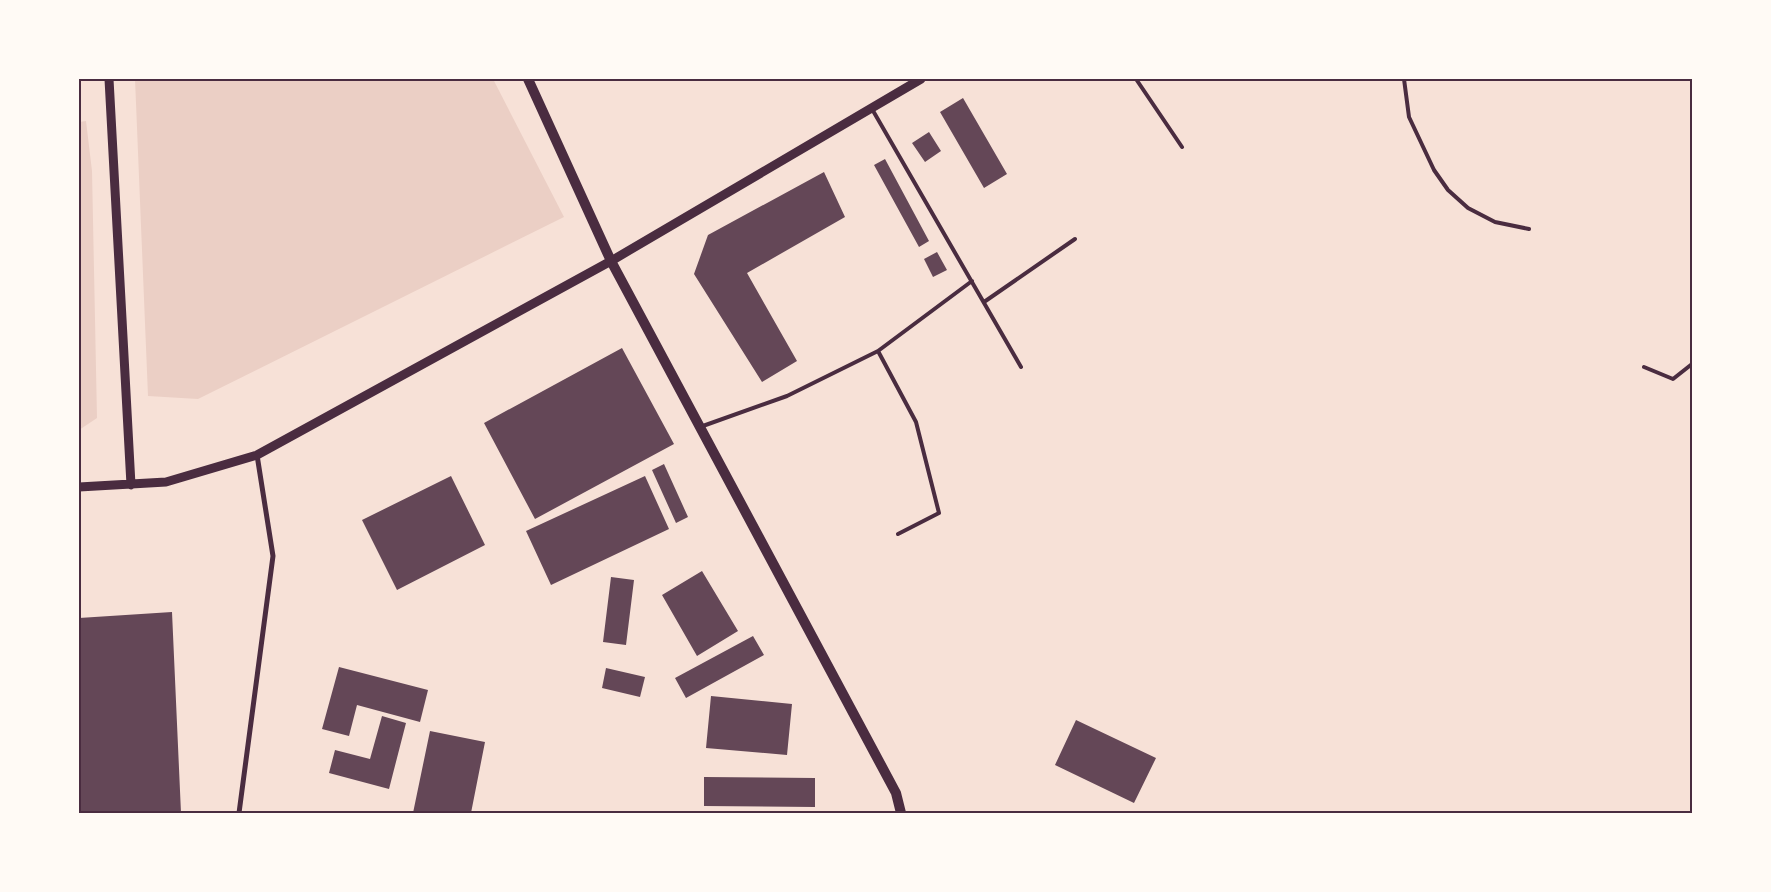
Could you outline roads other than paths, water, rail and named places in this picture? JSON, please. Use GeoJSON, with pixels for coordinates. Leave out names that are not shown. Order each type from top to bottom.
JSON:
{"type":"FeatureCollection","features":[{"type":"Feature","properties":{"kind":"main road"},"geometry":{"type":"LineString","coordinates":[[528,79],[611,262],[896,793],[901,813]]}},
{"type":"Feature","properties":{"kind":"street"},"geometry":{"type":"LineString","coordinates":[[109,79],[131,485]]}},
{"type":"Feature","properties":{"kind":"street"},"geometry":{"type":"LineString","coordinates":[[79,486],[166,482],[257,455],[611,262],[921,79]]}},
{"type":"Feature","properties":{"kind":"street"},"geometry":{"type":"LineString","coordinates":[[239,813],[273,556],[257,455]]}},
{"type":"Feature","properties":{"kind":"lane"},"geometry":{"type":"LineString","coordinates":[[1136,79],[1182,147]]}},
{"type":"Feature","properties":{"kind":"lane"},"geometry":{"type":"LineString","coordinates":[[1404,79],[1410,117],[1434,170],[1448,190],[1468,208],[1495,222],[1529,229]]}},
{"type":"Feature","properties":{"kind":"lane"},"geometry":{"type":"LineString","coordinates":[[871,107],[1021,367]]}},
{"type":"Feature","properties":{"kind":"lane"},"geometry":{"type":"LineString","coordinates":[[984,302],[1075,239]]}},
{"type":"Feature","properties":{"kind":"lane"},"geometry":{"type":"LineString","coordinates":[[700,427],[787,396],[878,351],[972,282]]}},
{"type":"Feature","properties":{"kind":"lane"},"geometry":{"type":"LineString","coordinates":[[878,351],[916,422],[939,513],[898,534]]}},
{"type":"Feature","properties":{"kind":"lane"},"geometry":{"type":"LineString","coordinates":[[1644,367],[1673,379],[1692,364]]}}]}
